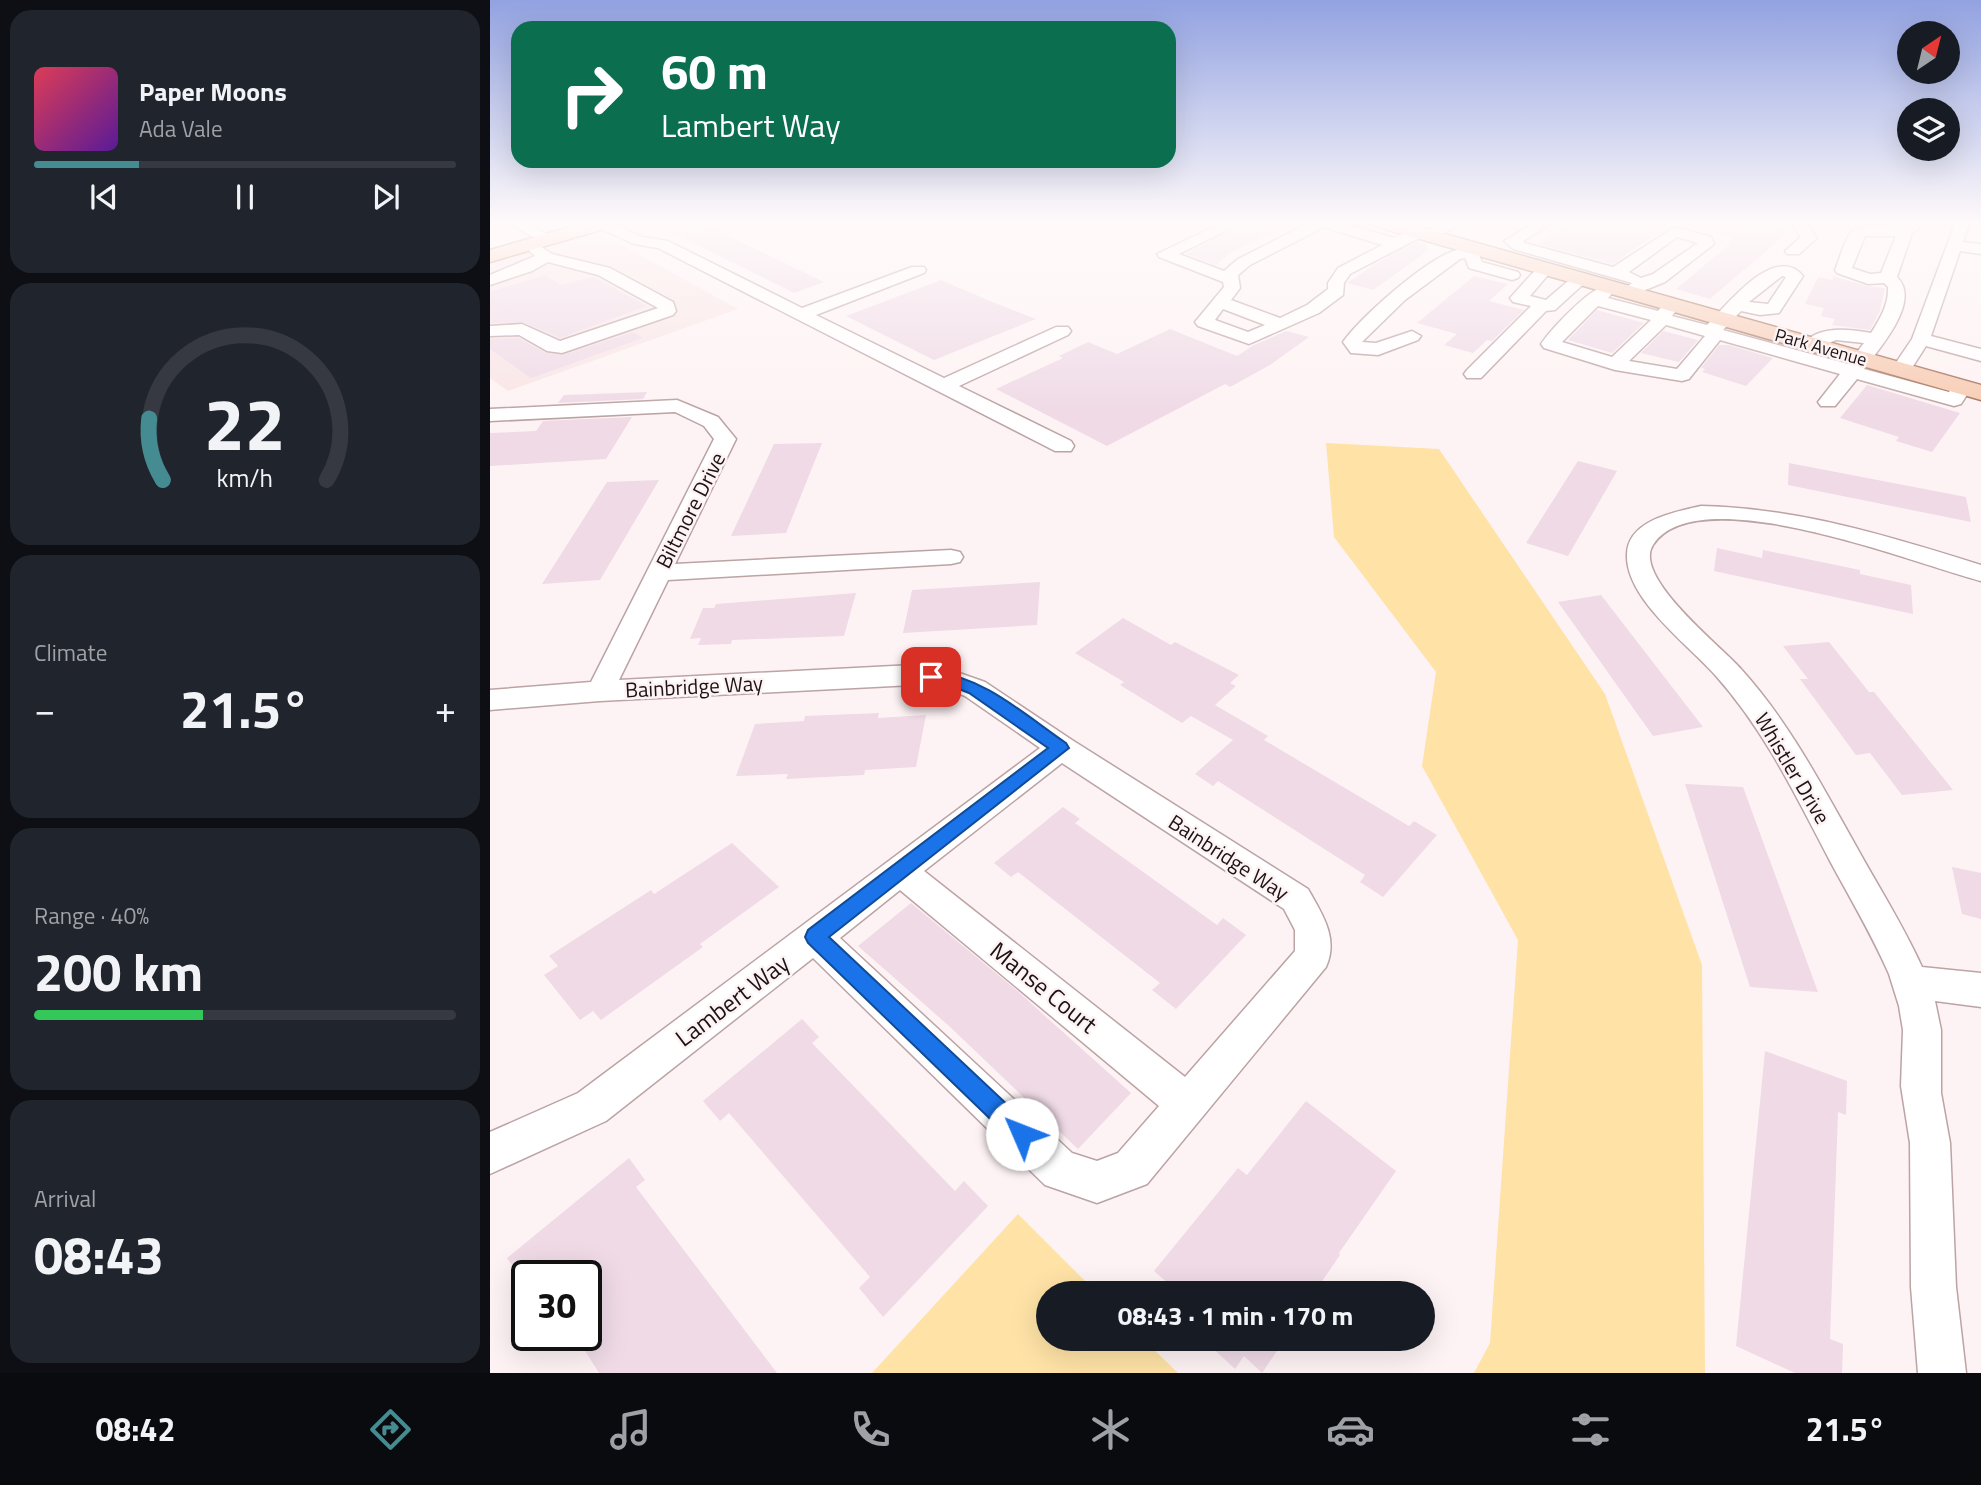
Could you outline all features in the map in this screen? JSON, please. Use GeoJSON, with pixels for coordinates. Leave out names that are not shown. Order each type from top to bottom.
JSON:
{"type":"FeatureCollection","features":[{"type":"Feature","properties":{"kind":"main road","name":"Park Avenue"},"geometry":{"type":"LineString","coordinates":[[1610,285],[1666,311],[1722,323],[1773,342],[1811,345],[1856,365],[1901,370],[1972,390]]}},
{"type":"Feature","properties":{"kind":"street"},"geometry":{"type":"LineString","coordinates":[[490,331],[522,330],[554,347],[562,347],[667,311],[667,306],[629,285]]}},
{"type":"Feature","properties":{"kind":"street"},"geometry":{"type":"LineString","coordinates":[[744,285],[1063,446]]}},
{"type":"Feature","properties":{"kind":"street"},"geometry":{"type":"LineString","coordinates":[[802,314],[878,285]]}},
{"type":"Feature","properties":{"kind":"street"},"geometry":{"type":"LineString","coordinates":[[1232,285],[1204,322],[1249,339],[1313,309],[1337,291],[1336,285]]}},
{"type":"Feature","properties":{"kind":"street"},"geometry":{"type":"LineString","coordinates":[[1412,336],[1378,349],[1359,349],[1352,342],[1382,312],[1416,285]]}},
{"type":"Feature","properties":{"kind":"street"},"geometry":{"type":"LineString","coordinates":[[1531,285],[1519,298],[1549,306],[1572,285]]}},
{"type":"Feature","properties":{"kind":"street"},"geometry":{"type":"LineString","coordinates":[[1614,285],[1666,311],[1654,328],[1615,364]]}},
{"type":"Feature","properties":{"kind":"street"},"geometry":{"type":"LineString","coordinates":[[1828,402],[1878,340],[1897,296],[1895,285]]}},
{"type":"Feature","properties":{"kind":"street"},"geometry":{"type":"LineString","coordinates":[[1901,370],[1921,339],[1940,285]]}},
{"type":"Feature","properties":{"kind":"street"},"geometry":{"type":"LineString","coordinates":[[1619,287],[1571,320],[1550,344],[1615,364],[1670,375],[1682,374],[1722,323]]}},
{"type":"Feature","properties":{"kind":"street"},"geometry":{"type":"LineString","coordinates":[[1219,302],[1280,324]]}},
{"type":"Feature","properties":{"kind":"street"},"geometry":{"type":"LineString","coordinates":[[1474,374],[1543,304]]}},
{"type":"Feature","properties":{"kind":"street"},"geometry":{"type":"LineString","coordinates":[[945,385],[1062,331]]}},
{"type":"Feature","properties":{"kind":"street"},"geometry":{"type":"LineString","coordinates":[[1811,345],[1825,335],[1837,333],[1878,340]]}},
{"type":"Feature","properties":{"kind":"street"},"geometry":{"type":"LineString","coordinates":[[1921,339],[1981,355]]}},
{"type":"Feature","properties":{"kind":"street"},"geometry":{"type":"LineString","coordinates":[[1773,342],[1856,365],[1954,400],[1972,390]]}},
{"type":"Feature","properties":{"kind":"street","name":"Biltmore Drive"},"geometry":{"type":"LineString","coordinates":[[490,415],[677,407],[703,415],[718,425],[725,439],[600,691]]}},
{"type":"Feature","properties":{"kind":"street","name":"Whistler Drive"},"geometry":{"type":"LineString","coordinates":[[1942,1373],[1936,1334],[1929,1138],[1921,1088],[1921,1022],[1910,982],[1888,935],[1773,727],[1728,671],[1649,587],[1639,560],[1639,550],[1646,535],[1656,524],[1674,517],[1711,512],[1745,514],[1807,522],[1981,573]]}},
{"type":"Feature","properties":{"kind":"street"},"geometry":{"type":"LineString","coordinates":[[659,573],[951,557]]}},
{"type":"Feature","properties":{"kind":"street","name":"Bainbridge Way"},"geometry":{"type":"LineString","coordinates":[[490,700],[600,691],[914,675],[948,678],[975,689],[1060,748],[1296,899],[1312,929],[1313,956],[1132,1169],[1097,1182],[1060,1170],[815,937]]}},
{"type":"Feature","properties":{"kind":"street","name":"Lambert Way"},"geometry":{"type":"LineString","coordinates":[[490,1153],[593,1107],[1060,748]]}},
{"type":"Feature","properties":{"kind":"street","name":"Manse Court"},"geometry":{"type":"LineString","coordinates":[[900,871],[1187,1104]]}},
{"type":"Feature","properties":{"kind":"street"},"geometry":{"type":"LineString","coordinates":[[1910,982],[1981,990]]}},
{"type":"Feature","properties":{"kind":"shaded area"},"geometry":{"type":"Polygon","coordinates":[[[490,285],[694,285],[738,309],[508,391],[490,378],[490,285]]]}},
{"type":"Feature","properties":{"kind":"shaded area"},"geometry":{"type":"Polygon","coordinates":[[[1326,443],[1439,449],[1605,694],[1702,965],[1705,1373],[1474,1373],[1490,1343],[1518,940],[1422,766],[1436,672],[1334,537],[1326,443]]]}},
{"type":"Feature","properties":{"kind":"shaded area"},"geometry":{"type":"Polygon","coordinates":[[[1018,1214],[1085,1281],[1036,1281],[1036,1351],[1155,1351],[1178,1373],[872,1373],[1018,1214]]]}},
{"type":"Feature","properties":{"kind":"building"},"geometry":{"type":"Polygon","coordinates":[[[512,285],[608,285],[646,306],[560,338],[523,322],[490,323],[490,292],[512,285]]]}},
{"type":"Feature","properties":{"kind":"building"},"geometry":{"type":"Polygon","coordinates":[[[778,285],[816,285],[794,293],[778,285]]]}},
{"type":"Feature","properties":{"kind":"building"},"geometry":{"type":"Polygon","coordinates":[[[928,285],[953,285],[1036,319],[934,360],[846,316],[928,285]]]}},
{"type":"Feature","properties":{"kind":"building"},"geometry":{"type":"Polygon","coordinates":[[[1355,285],[1380,285],[1373,290],[1355,285]]]}},
{"type":"Feature","properties":{"kind":"building"},"geometry":{"type":"Polygon","coordinates":[[[1463,285],[1507,285],[1489,301],[1524,310],[1492,341],[1487,340],[1473,353],[1444,345],[1457,334],[1417,323],[1463,285]]]}},
{"type":"Feature","properties":{"kind":"building"},"geometry":{"type":"Polygon","coordinates":[[[1681,285],[1726,285],[1710,299],[1676,289],[1681,285]]]}},
{"type":"Feature","properties":{"kind":"building"},"geometry":{"type":"Polygon","coordinates":[[[1814,285],[1885,288],[1880,311],[1870,330],[1832,325],[1835,319],[1821,316],[1824,308],[1805,304],[1814,285]]]}},
{"type":"Feature","properties":{"kind":"building"},"geometry":{"type":"Polygon","coordinates":[[[1597,310],[1644,323],[1612,353],[1568,340],[1597,310]]]}},
{"type":"Feature","properties":{"kind":"building"},"geometry":{"type":"Polygon","coordinates":[[[1170,329],[1237,356],[1286,331],[1309,337],[1270,365],[1230,387],[1225,384],[1107,446],[996,389],[1063,358],[1059,356],[1088,342],[1117,354],[1170,329]]]}},
{"type":"Feature","properties":{"kind":"building"},"geometry":{"type":"Polygon","coordinates":[[[1663,331],[1698,340],[1679,362],[1641,353],[1663,331]]]}},
{"type":"Feature","properties":{"kind":"building"},"geometry":{"type":"Polygon","coordinates":[[[633,332],[643,338],[531,378],[490,349],[490,339],[518,338],[546,353],[563,355],[633,332]]]}},
{"type":"Feature","properties":{"kind":"building"},"geometry":{"type":"Polygon","coordinates":[[[1719,345],[1729,345],[1773,358],[1746,386],[1702,372],[1705,369],[1701,368],[1719,345]]]}},
{"type":"Feature","properties":{"kind":"building"},"geometry":{"type":"Polygon","coordinates":[[[1867,385],[1960,413],[1932,452],[1896,441],[1899,437],[1840,418],[1867,385]]]}},
{"type":"Feature","properties":{"kind":"building"},"geometry":{"type":"Polygon","coordinates":[[[647,392],[643,399],[558,403],[564,395],[647,392]]]}},
{"type":"Feature","properties":{"kind":"building"},"geometry":{"type":"Polygon","coordinates":[[[632,417],[606,459],[490,466],[490,433],[536,431],[543,421],[632,417]]]}},
{"type":"Feature","properties":{"kind":"building"},"geometry":{"type":"Polygon","coordinates":[[[822,443],[786,533],[731,536],[774,444],[822,443]]]}},
{"type":"Feature","properties":{"kind":"building"},"geometry":{"type":"Polygon","coordinates":[[[1578,461],[1617,471],[1568,556],[1526,543],[1578,461]]]}},
{"type":"Feature","properties":{"kind":"building"},"geometry":{"type":"Polygon","coordinates":[[[1789,463],[1966,497],[1971,522],[1788,485],[1789,463]]]}},
{"type":"Feature","properties":{"kind":"building"},"geometry":{"type":"Polygon","coordinates":[[[659,480],[600,580],[542,584],[607,482],[659,480]]]}},
{"type":"Feature","properties":{"kind":"building"},"geometry":{"type":"Polygon","coordinates":[[[1717,548],[1762,558],[1763,550],[1860,570],[1860,574],[1911,585],[1913,614],[1714,571],[1717,548]]]}},
{"type":"Feature","properties":{"kind":"building"},"geometry":{"type":"Polygon","coordinates":[[[1040,582],[1037,625],[903,633],[912,590],[1040,582]]]}},
{"type":"Feature","properties":{"kind":"building"},"geometry":{"type":"Polygon","coordinates":[[[856,593],[844,636],[732,640],[731,644],[698,645],[701,638],[690,639],[703,608],[714,608],[716,604],[856,593]]]}},
{"type":"Feature","properties":{"kind":"building"},"geometry":{"type":"Polygon","coordinates":[[[1601,595],[1703,727],[1653,736],[1558,602],[1601,595]]]}},
{"type":"Feature","properties":{"kind":"building"},"geometry":{"type":"Polygon","coordinates":[[[1123,618],[1171,645],[1175,642],[1239,675],[1230,683],[1236,686],[1215,705],[1268,736],[1264,740],[1409,826],[1414,821],[1437,835],[1383,897],[1360,882],[1365,875],[1218,781],[1213,786],[1195,774],[1233,740],[1191,716],[1182,723],[1120,685],[1124,682],[1075,653],[1123,618]]]}},
{"type":"Feature","properties":{"kind":"building"},"geometry":{"type":"Polygon","coordinates":[[[1829,642],[1869,692],[1874,692],[1953,790],[1902,795],[1870,753],[1856,755],[1800,679],[1808,679],[1783,646],[1829,642]]]}},
{"type":"Feature","properties":{"kind":"building"},"geometry":{"type":"Polygon","coordinates":[[[879,713],[878,718],[926,715],[916,767],[865,770],[864,775],[786,779],[788,774],[736,776],[755,724],[804,721],[805,716],[879,713]]]}},
{"type":"Feature","properties":{"kind":"building"},"geometry":{"type":"Polygon","coordinates":[[[1685,784],[1743,787],[1818,992],[1750,987],[1685,784]]]}},
{"type":"Feature","properties":{"kind":"building"},"geometry":{"type":"Polygon","coordinates":[[[1063,807],[1080,819],[1075,823],[1217,925],[1223,918],[1246,935],[1176,1009],[1152,990],[1160,983],[1018,872],[1011,877],[994,863],[1063,807]]]}},
{"type":"Feature","properties":{"kind":"building"},"geometry":{"type":"Polygon","coordinates":[[[732,843],[779,887],[700,944],[703,947],[601,1020],[593,1011],[580,1020],[544,975],[558,966],[549,956],[651,890],[654,894],[732,843]]]}},
{"type":"Feature","properties":{"kind":"building"},"geometry":{"type":"Polygon","coordinates":[[[1952,867],[1981,873],[1981,919],[1962,914],[1952,867]]]}},
{"type":"Feature","properties":{"kind":"building"},"geometry":{"type":"Polygon","coordinates":[[[911,903],[1014,988],[1131,1093],[1078,1149],[949,1026],[858,946],[911,903]]]}},
{"type":"Feature","properties":{"kind":"building"},"geometry":{"type":"Polygon","coordinates":[[[802,1019],[819,1037],[812,1043],[955,1191],[964,1181],[988,1206],[883,1317],[859,1288],[870,1277],[729,1113],[720,1121],[703,1101],[802,1019]]]}},
{"type":"Feature","properties":{"kind":"building"},"geometry":{"type":"Polygon","coordinates":[[[1765,1051],[1847,1081],[1846,1115],[1838,1112],[1830,1339],[1843,1344],[1842,1373],[1795,1373],[1736,1346],[1765,1051]]]}},
{"type":"Feature","properties":{"kind":"building"},"geometry":{"type":"Polygon","coordinates":[[[1306,1101],[1396,1171],[1322,1281],[1165,1281],[1154,1271],[1238,1168],[1247,1175],[1306,1101]]]}},
{"type":"Feature","properties":{"kind":"building"},"geometry":{"type":"Polygon","coordinates":[[[629,1158],[645,1180],[636,1187],[777,1373],[599,1373],[585,1351],[602,1351],[602,1260],[511,1260],[511,1264],[507,1258],[629,1158]]]}},
{"type":"Feature","properties":{"kind":"building"},"geometry":{"type":"Polygon","coordinates":[[[1216,1351],[1277,1351],[1262,1373],[1244,1356],[1235,1369],[1216,1351]]]}},
{"type":"Feature","properties":{"kind":"route"},"geometry":{"type":"LineString","coordinates":[[931,677],[948,678],[975,689],[1060,748],[815,937],[1022,1134]]}}]}
